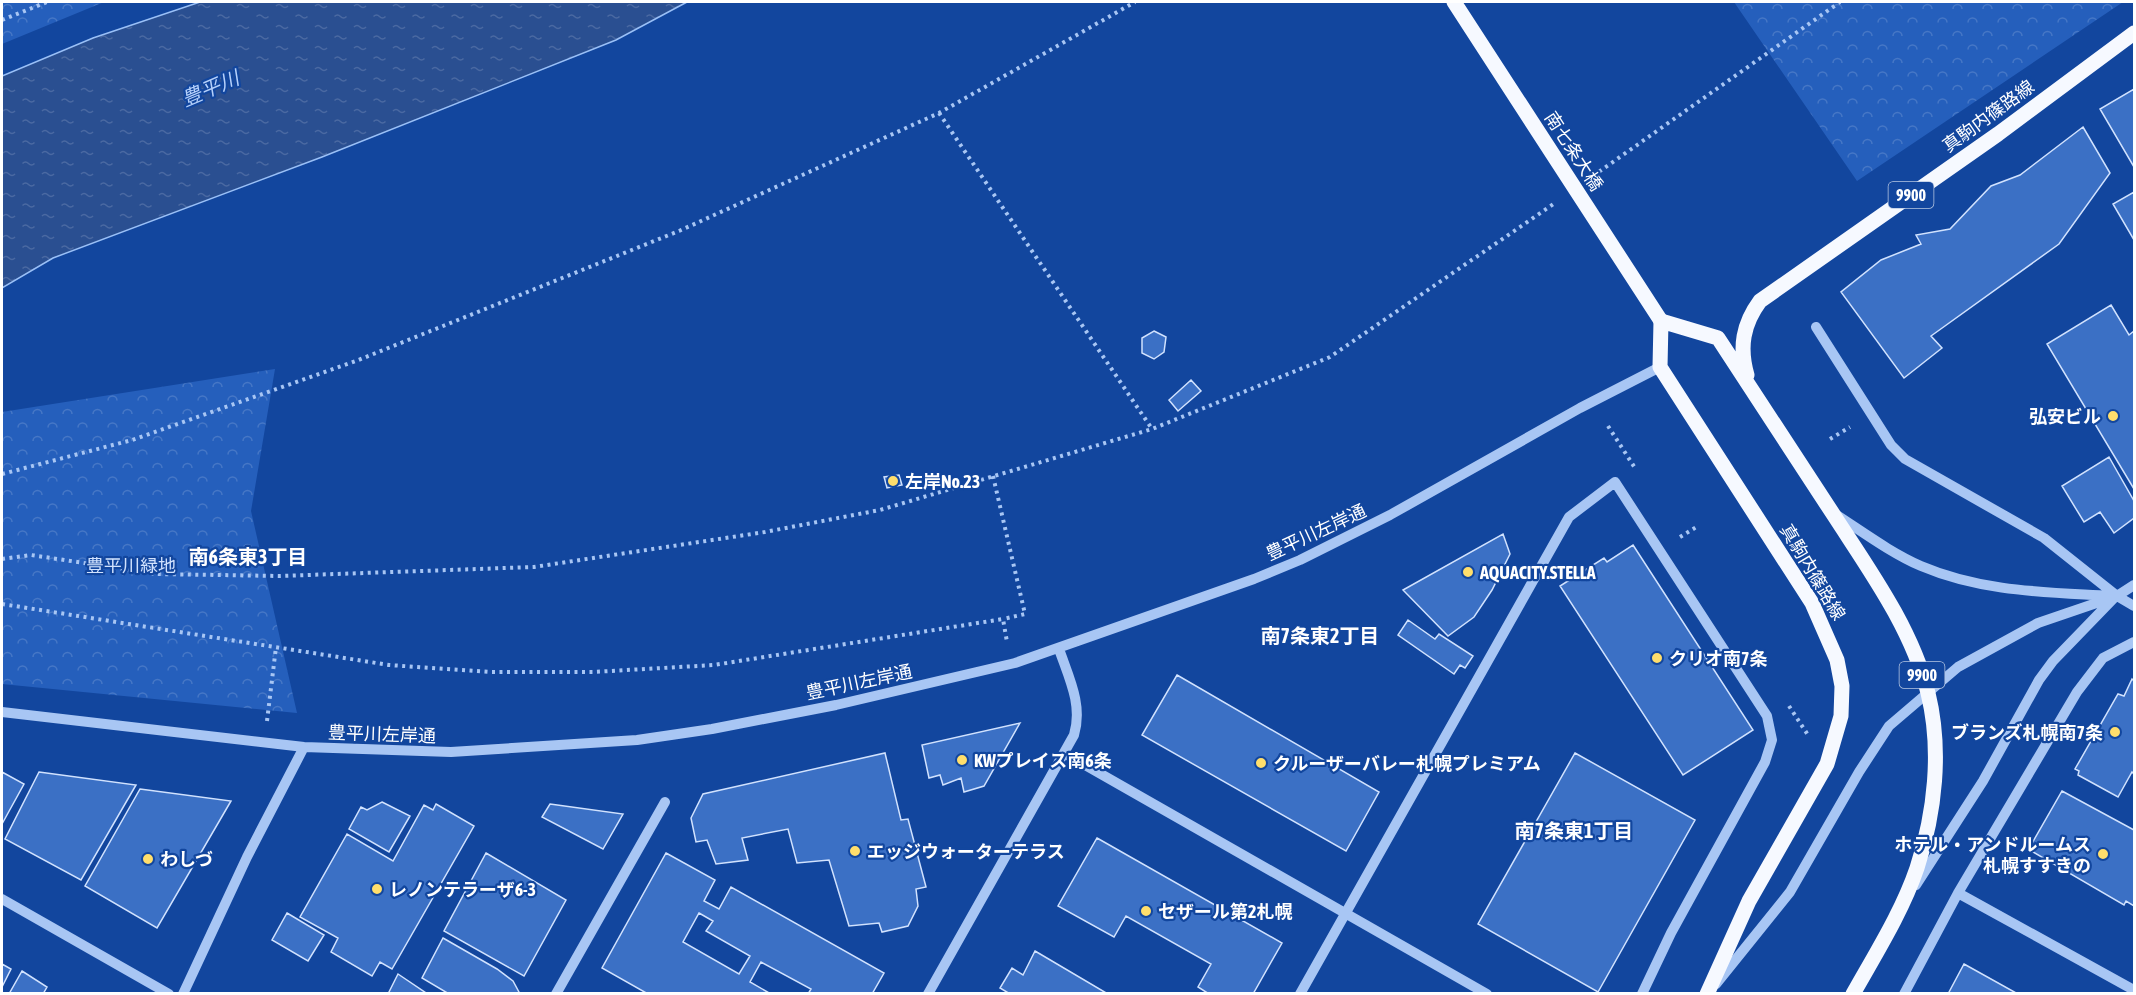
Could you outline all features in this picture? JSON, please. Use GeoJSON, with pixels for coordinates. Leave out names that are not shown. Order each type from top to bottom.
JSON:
{"type":"FeatureCollection","features":[{"type":"Feature","properties":{"kind":"main road","name":"南七条大橋"},"geometry":{"type":"LineString","coordinates":[[1454,2],[1661,321]]}},
{"type":"Feature","properties":{"kind":"main road","name":"真駒内篠路線"},"geometry":{"type":"LineString","coordinates":[[1750,386],[1742,358],[1743,335],[1749,315],[1760,301],[1998,134],[2134,33]]}},
{"type":"Feature","properties":{"kind":"main road"},"geometry":{"type":"LineString","coordinates":[[1660,367],[1661,321]]}},
{"type":"Feature","properties":{"kind":"main road","name":"真駒内篠路線"},"geometry":{"type":"LineString","coordinates":[[1661,321],[1718,338],[1891,606],[1916,659],[1928,692],[1936,752],[1934,788],[1917,868],[1899,911],[1853,993]]}},
{"type":"Feature","properties":{"kind":"main road","name":"真駒内篠路線"},"geometry":{"type":"LineString","coordinates":[[1660,367],[1812,603],[1837,660],[1842,686],[1841,716],[1827,764],[1749,901],[1708,993]]}},
{"type":"Feature","properties":{"kind":"street"},"geometry":{"type":"LineString","coordinates":[[1816,327],[1891,445],[1905,459],[2044,538],[2116,596],[2134,606]]}},
{"type":"Feature","properties":{"kind":"street","name":"豊平川左岸通"},"geometry":{"type":"LineString","coordinates":[[2,712],[304,747],[451,753],[637,740],[711,729],[836,705],[1015,663],[1300,560],[1390,515],[1580,408],[1660,367]]}},
{"type":"Feature","properties":{"kind":"street"},"geometry":{"type":"LineString","coordinates":[[1300,993],[1569,517],[1615,482],[1767,716],[1772,740],[1765,762],[1671,933],[1642,993]]}},
{"type":"Feature","properties":{"kind":"street"},"geometry":{"type":"LineString","coordinates":[[1831,512],[1888,548],[1944,575],[2013,591],[2116,596]]}},
{"type":"Feature","properties":{"kind":"street"},"geometry":{"type":"LineString","coordinates":[[1708,993],[1790,892],[1877,742],[1889,726],[1958,668],[2038,623],[2116,596],[2134,585]]}},
{"type":"Feature","properties":{"kind":"street"},"geometry":{"type":"LineString","coordinates":[[1899,911],[1983,781],[2046,671],[2116,596]]}},
{"type":"Feature","properties":{"kind":"street"},"geometry":{"type":"LineString","coordinates":[[1904,993],[1958,893],[2077,692],[2103,658],[2134,642]]}},
{"type":"Feature","properties":{"kind":"street"},"geometry":{"type":"LineString","coordinates":[[928,993],[1074,735],[1079,719],[1077,702],[1059,649]]}},
{"type":"Feature","properties":{"kind":"street"},"geometry":{"type":"LineString","coordinates":[[183,993],[247,857],[304,747]]}},
{"type":"Feature","properties":{"kind":"street"},"geometry":{"type":"LineString","coordinates":[[1064,753],[1487,993]]}},
{"type":"Feature","properties":{"kind":"street"},"geometry":{"type":"LineString","coordinates":[[556,993],[665,802]]}},
{"type":"Feature","properties":{"kind":"street"},"geometry":{"type":"LineString","coordinates":[[1958,893],[2134,990]]}},
{"type":"Feature","properties":{"kind":"street"},"geometry":{"type":"LineString","coordinates":[[2,898],[169,993]]}},
{"type":"Feature","properties":{"kind":"path"},"geometry":{"type":"LineString","coordinates":[[2,20],[47,2]]}},
{"type":"Feature","properties":{"kind":"path"},"geometry":{"type":"LineString","coordinates":[[2,474],[132,440],[356,361],[679,231],[939,113],[1136,2]]}},
{"type":"Feature","properties":{"kind":"path"},"geometry":{"type":"LineString","coordinates":[[1588,179],[1840,2]]}},
{"type":"Feature","properties":{"kind":"path"},"geometry":{"type":"LineString","coordinates":[[939,113],[1152,429]]}},
{"type":"Feature","properties":{"kind":"path"},"geometry":{"type":"LineString","coordinates":[[2,559],[31,555],[157,574],[268,576],[534,567],[743,536],[880,510],[1152,429],[1330,357],[1559,200]]}},
{"type":"Feature","properties":{"kind":"path"},"geometry":{"type":"LineString","coordinates":[[1608,426],[1637,471]]}},
{"type":"Feature","properties":{"kind":"path"},"geometry":{"type":"LineString","coordinates":[[1830,439],[1850,428]]}},
{"type":"Feature","properties":{"kind":"path"},"geometry":{"type":"LineString","coordinates":[[2,604],[389,665],[490,672],[593,672],[714,665],[1025,614],[993,476]]}},
{"type":"Feature","properties":{"kind":"path"},"geometry":{"type":"LineString","coordinates":[[1680,537],[1698,526]]}},
{"type":"Feature","properties":{"kind":"path"},"geometry":{"type":"LineString","coordinates":[[1003,619],[1007,642]]}},
{"type":"Feature","properties":{"kind":"path"},"geometry":{"type":"LineString","coordinates":[[267,723],[276,647]]}},
{"type":"Feature","properties":{"kind":"green space"},"geometry":{"type":"Polygon","coordinates":[[[2,2],[104,2],[2,44],[2,2]]]}},
{"type":"Feature","properties":{"kind":"green space"},"geometry":{"type":"Polygon","coordinates":[[[1734,2],[2123,2],[1857,181],[1734,2]]]}},
{"type":"Feature","properties":{"kind":"green space","name":"豊平川緑地"},"geometry":{"type":"Polygon","coordinates":[[[275,369],[251,511],[297,713],[2,684],[2,412],[275,369]]]}},
{"type":"Feature","properties":{"kind":"water","name":"豊平川"},"geometry":{"type":"Polygon","coordinates":[[[200,2],[687,2],[616,40],[322,157],[53,258],[2,288],[2,76],[93,38],[200,2]]]}},
{"type":"Feature","properties":{"kind":"building"},"geometry":{"type":"Polygon","coordinates":[[[2134,89],[2134,167],[2100,109],[2134,89]]]}},
{"type":"Feature","properties":{"kind":"building"},"geometry":{"type":"Polygon","coordinates":[[[2083,127],[2110,173],[2059,244],[1931,336],[1942,348],[1904,378],[1841,292],[1881,260],[1921,244],[1916,235],[1950,229],[1991,186],[2020,175],[2083,127]]]}},
{"type":"Feature","properties":{"kind":"building"},"geometry":{"type":"Polygon","coordinates":[[[2134,192],[2134,240],[2113,204],[2134,192]]]}},
{"type":"Feature","properties":{"kind":"building","name":"弘安ビル"},"geometry":{"type":"Polygon","coordinates":[[[2111,305],[2129,335],[2134,331],[2134,489],[2047,344],[2111,305]]]}},
{"type":"Feature","properties":{"kind":"building"},"geometry":{"type":"Polygon","coordinates":[[[1154,331],[1166,337],[1164,352],[1154,359],[1142,353],[1142,338],[1154,331]]]}},
{"type":"Feature","properties":{"kind":"building"},"geometry":{"type":"Polygon","coordinates":[[[1191,380],[1201,391],[1178,411],[1169,400],[1191,380]]]}},
{"type":"Feature","properties":{"kind":"building"},"geometry":{"type":"Polygon","coordinates":[[[2109,457],[2134,501],[2134,518],[2114,533],[2100,512],[2084,522],[2062,486],[2109,457]]]}},
{"type":"Feature","properties":{"kind":"building","name":"左岸No.23"},"geometry":{"type":"Polygon","coordinates":[[[899,475],[902,485],[887,488],[884,477],[899,475]]]}},
{"type":"Feature","properties":{"kind":"building","name":"AQUACITY.STELLA"},"geometry":{"type":"Polygon","coordinates":[[[1503,534],[1510,554],[1492,590],[1474,617],[1448,636],[1403,590],[1503,534]]]}},
{"type":"Feature","properties":{"kind":"building","name":"クリオ南7条"},"geometry":{"type":"Polygon","coordinates":[[[1633,545],[1753,730],[1683,775],[1560,586],[1604,558],[1607,562],[1633,545]]]}},
{"type":"Feature","properties":{"kind":"building"},"geometry":{"type":"Polygon","coordinates":[[[1408,620],[1435,639],[1439,634],[1473,656],[1465,668],[1460,665],[1454,674],[1398,635],[1408,620]]]}},
{"type":"Feature","properties":{"kind":"building","name":"クルーザーバレー札幌プレミアム"},"geometry":{"type":"Polygon","coordinates":[[[1177,675],[1379,792],[1346,851],[1142,735],[1177,675]]]}},
{"type":"Feature","properties":{"kind":"building","name":"ブランズ札幌南7条"},"geometry":{"type":"Polygon","coordinates":[[[2132,679],[2134,681],[2134,774],[2132,772],[2118,797],[2078,775],[2079,771],[2075,769],[2118,694],[2124,696],[2132,679]]]}},
{"type":"Feature","properties":{"kind":"building","name":"KWプレイス南6条"},"geometry":{"type":"Polygon","coordinates":[[[1020,723],[984,786],[964,792],[961,778],[943,785],[940,775],[929,778],[922,745],[1020,723]]]}},
{"type":"Feature","properties":{"kind":"building","name":"エッジウォーターテラス"},"geometry":{"type":"Polygon","coordinates":[[[885,753],[901,820],[908,819],[926,887],[916,889],[918,906],[908,926],[882,932],[879,923],[849,926],[829,860],[797,863],[788,829],[742,838],[748,860],[716,864],[707,840],[696,842],[691,818],[703,794],[885,753]]]}},
{"type":"Feature","properties":{"kind":"building"},"geometry":{"type":"Polygon","coordinates":[[[1575,753],[1695,820],[1598,992],[1478,924],[1575,753]]]}},
{"type":"Feature","properties":{"kind":"building"},"geometry":{"type":"Polygon","coordinates":[[[2,772],[24,784],[2,824],[2,772]]]}},
{"type":"Feature","properties":{"kind":"building"},"geometry":{"type":"Polygon","coordinates":[[[39,772],[136,785],[81,880],[5,839],[39,772]]]}},
{"type":"Feature","properties":{"kind":"building"},"geometry":{"type":"Polygon","coordinates":[[[140,789],[231,801],[157,928],[85,886],[140,789]]]}},
{"type":"Feature","properties":{"kind":"building"},"geometry":{"type":"Polygon","coordinates":[[[2062,791],[2134,830],[2134,906],[2126,901],[2124,905],[2033,852],[2036,848],[2031,845],[2062,791]]]}},
{"type":"Feature","properties":{"kind":"building"},"geometry":{"type":"Polygon","coordinates":[[[382,802],[410,816],[389,852],[349,829],[361,807],[367,810],[382,802]]]}},
{"type":"Feature","properties":{"kind":"building","name":"レノンテラーザ6-3"},"geometry":{"type":"Polygon","coordinates":[[[436,804],[474,826],[392,969],[380,962],[372,976],[331,952],[338,938],[300,917],[347,834],[393,861],[424,805],[433,810],[436,804]]]}},
{"type":"Feature","properties":{"kind":"building"},"geometry":{"type":"Polygon","coordinates":[[[550,804],[623,814],[603,849],[542,817],[550,804]]]}},
{"type":"Feature","properties":{"kind":"building","name":"セザール第2札幌"},"geometry":{"type":"Polygon","coordinates":[[[1097,838],[1282,943],[1253,994],[1209,994],[1198,987],[1211,964],[1126,916],[1114,937],[1058,906],[1097,838]]]}},
{"type":"Feature","properties":{"kind":"building"},"geometry":{"type":"Polygon","coordinates":[[[486,853],[566,900],[524,976],[444,931],[486,853]]]}},
{"type":"Feature","properties":{"kind":"building"},"geometry":{"type":"Polygon","coordinates":[[[666,853],[715,880],[704,901],[719,909],[731,887],[884,973],[872,994],[808,994],[811,989],[761,962],[750,982],[771,994],[648,994],[602,968],[666,853]],[[699,913],[683,942],[739,974],[750,956],[706,931],[713,921],[699,913]]]}},
{"type":"Feature","properties":{"kind":"building"},"geometry":{"type":"Polygon","coordinates":[[[287,913],[324,935],[308,961],[272,940],[287,913]]]}},
{"type":"Feature","properties":{"kind":"building"},"geometry":{"type":"Polygon","coordinates":[[[443,938],[497,969],[513,981],[520,994],[449,994],[422,978],[443,938]]]}},
{"type":"Feature","properties":{"kind":"building"},"geometry":{"type":"Polygon","coordinates":[[[1035,951],[1108,994],[1010,994],[1000,988],[1012,968],[1023,975],[1035,951]]]}},
{"type":"Feature","properties":{"kind":"building"},"geometry":{"type":"Polygon","coordinates":[[[2,964],[11,969],[2,987],[2,964]]]}},
{"type":"Feature","properties":{"kind":"building"},"geometry":{"type":"Polygon","coordinates":[[[1964,964],[2018,994],[1948,994],[1964,964]]]}},
{"type":"Feature","properties":{"kind":"building"},"geometry":{"type":"Polygon","coordinates":[[[22,971],[47,987],[43,994],[9,994],[22,971]]]}},
{"type":"Feature","properties":{"kind":"building"},"geometry":{"type":"Polygon","coordinates":[[[398,974],[426,993],[426,994],[388,994],[398,974]]]}},
{"type":"Feature","properties":{"kind":"place","name":"弘安ビル"},"geometry":{"type":"Point","coordinates":[2113,416]}},
{"type":"Feature","properties":{"kind":"place","name":"左岸No.23"},"geometry":{"type":"Point","coordinates":[893,481]}},
{"type":"Feature","properties":{"kind":"place","name":"AQUACITY.STELLA"},"geometry":{"type":"Point","coordinates":[1468,572]}},
{"type":"Feature","properties":{"kind":"place","name":"クリオ南7条"},"geometry":{"type":"Point","coordinates":[1657,658]}},
{"type":"Feature","properties":{"kind":"place","name":"ブランズ札幌南7条"},"geometry":{"type":"Point","coordinates":[2115,732]}},
{"type":"Feature","properties":{"kind":"place","name":"KWプレイス南6条"},"geometry":{"type":"Point","coordinates":[962,760]}},
{"type":"Feature","properties":{"kind":"place","name":"クルーザーバレー札幌プレミアム"},"geometry":{"type":"Point","coordinates":[1261,763]}},
{"type":"Feature","properties":{"kind":"place","name":"エッジウォーターテラス"},"geometry":{"type":"Point","coordinates":[855,851]}},
{"type":"Feature","properties":{"kind":"place","name":"ホテル・アンドルームス 札幌すすきの"},"geometry":{"type":"Point","coordinates":[2103,854]}},
{"type":"Feature","properties":{"kind":"place","name":"わしづ"},"geometry":{"type":"Point","coordinates":[148,859]}},
{"type":"Feature","properties":{"kind":"place","name":"レノンテラーザ6-3"},"geometry":{"type":"Point","coordinates":[377,889]}},
{"type":"Feature","properties":{"kind":"place","name":"セザール第2札幌"},"geometry":{"type":"Point","coordinates":[1146,911]}},
{"type":"Feature","properties":{"kind":"district","name":"南6条東3丁目"},"geometry":{"type":"Point","coordinates":[248,556]}},
{"type":"Feature","properties":{"kind":"district","name":"南7条東2丁目"},"geometry":{"type":"Point","coordinates":[1320,635]}},
{"type":"Feature","properties":{"kind":"district","name":"南7条東1丁目"},"geometry":{"type":"Point","coordinates":[1574,830]}}]}
